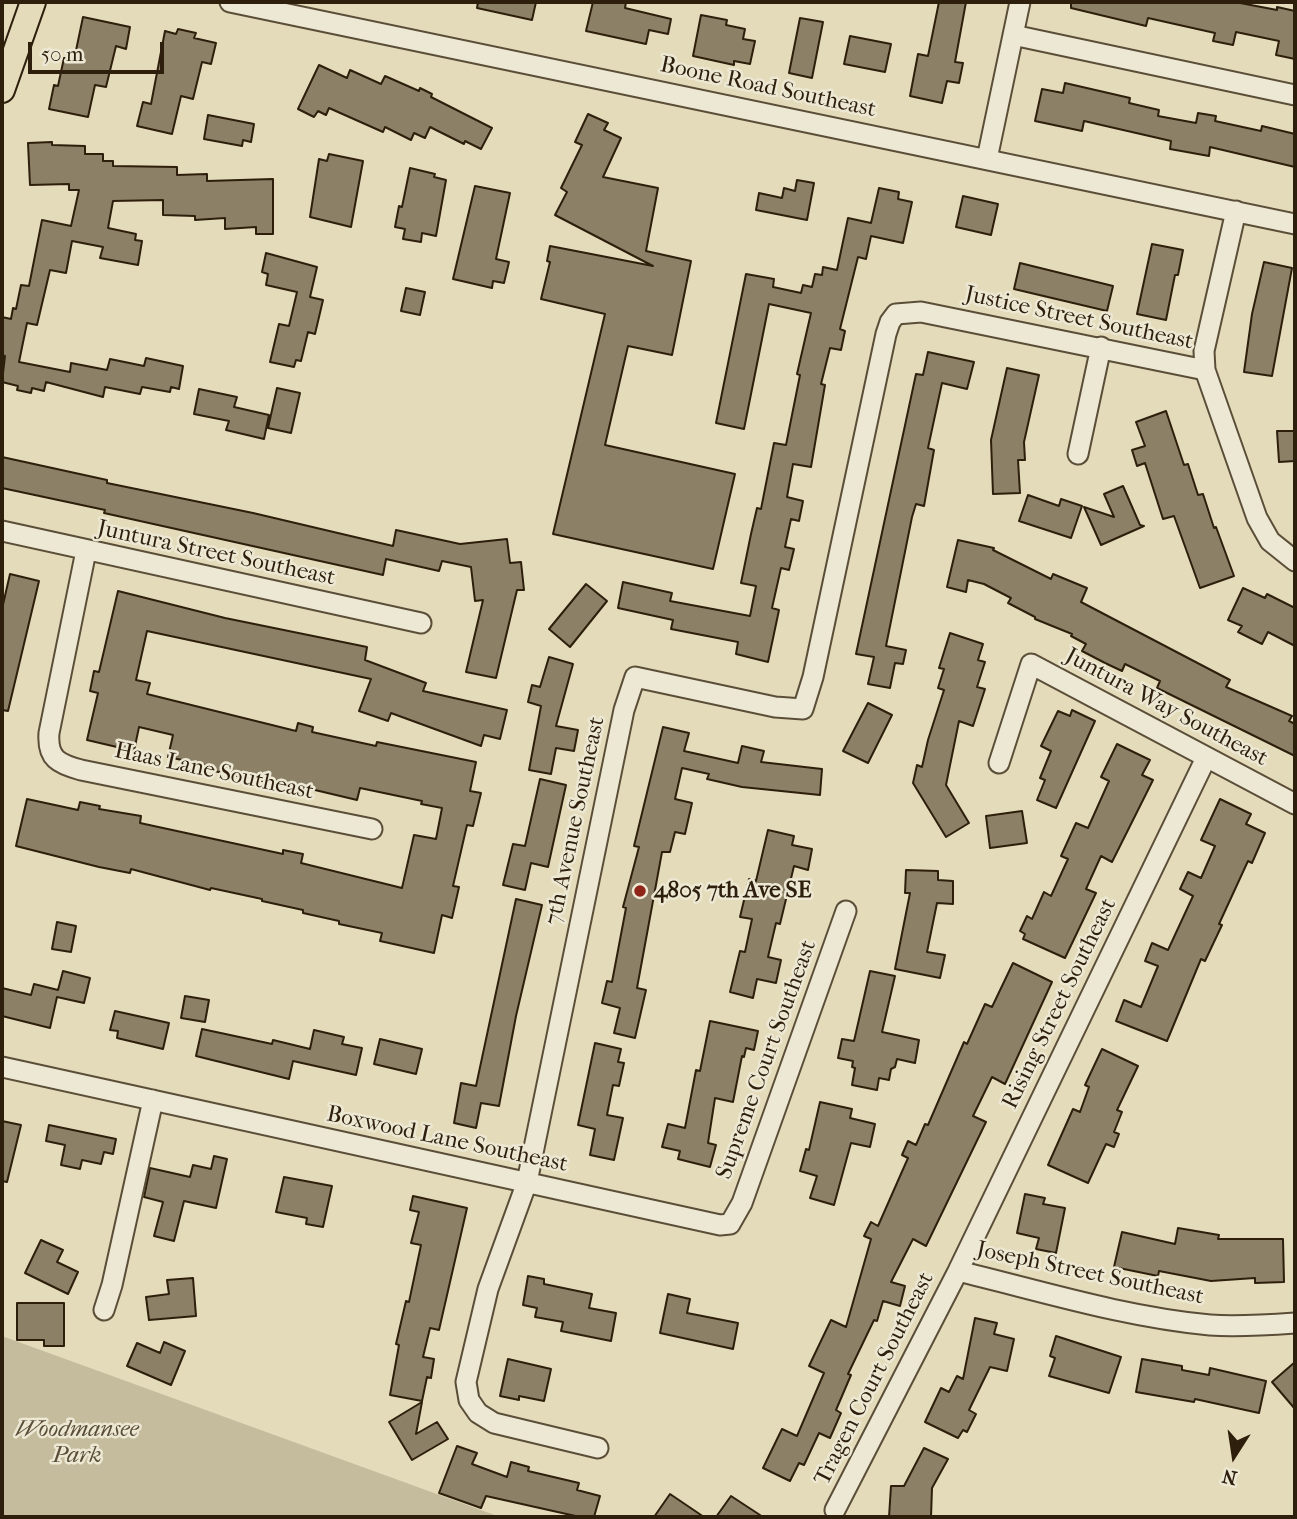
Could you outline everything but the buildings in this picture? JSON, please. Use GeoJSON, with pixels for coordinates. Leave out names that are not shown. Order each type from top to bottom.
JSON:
{"type":"FeatureCollection","features":[{"type":"Feature","properties":{"kind":"main road"},"geometry":{"type":"LineString","coordinates":[[2,90],[33,2]]}},
{"type":"Feature","properties":{"kind":"street","name":"Boone Road Southeast"},"geometry":{"type":"LineString","coordinates":[[230,2],[1295,224]]}},
{"type":"Feature","properties":{"kind":"street"},"geometry":{"type":"LineString","coordinates":[[987,159],[1020,2]]}},
{"type":"Feature","properties":{"kind":"street"},"geometry":{"type":"LineString","coordinates":[[1013,35],[1295,95]]}},
{"type":"Feature","properties":{"kind":"street"},"geometry":{"type":"LineString","coordinates":[[1205,370],[1204,351],[1236,211]]}},
{"type":"Feature","properties":{"kind":"street","name":"Justice Street Southeast"},"geometry":{"type":"LineString","coordinates":[[896,314],[921,312],[1205,370],[1257,518],[1269,541],[1295,561]]}},
{"type":"Feature","properties":{"kind":"street","name":"7th Avenue Southeast"},"geometry":{"type":"LineString","coordinates":[[598,1448],[494,1423],[478,1413],[469,1401],[466,1381],[488,1289],[527,1182],[624,710],[635,677],[775,707],[803,709],[813,677],[886,334],[896,314]]}},
{"type":"Feature","properties":{"kind":"street"},"geometry":{"type":"LineString","coordinates":[[1078,454],[1101,347]]}},
{"type":"Feature","properties":{"kind":"street","name":"Juntura Street Southeast"},"geometry":{"type":"LineString","coordinates":[[2,531],[421,623]]}},
{"type":"Feature","properties":{"kind":"street","name":"Haas Lane Southeast"},"geometry":{"type":"LineString","coordinates":[[86,551],[49,733],[50,754],[64,765],[82,770],[372,829]]}},
{"type":"Feature","properties":{"kind":"street","name":"Juntura Way Southeast"},"geometry":{"type":"LineString","coordinates":[[999,763],[1031,664],[1295,804]]}},
{"type":"Feature","properties":{"kind":"street","name":"Rising Street Southeast"},"geometry":{"type":"LineString","coordinates":[[958,1271],[1206,758]]}},
{"type":"Feature","properties":{"kind":"street","name":"Supreme Court Southeast"},"geometry":{"type":"LineString","coordinates":[[730,1224],[742,1203],[846,911]]}},
{"type":"Feature","properties":{"kind":"street","name":"Boxwood Lane Southeast"},"geometry":{"type":"LineString","coordinates":[[2,1067],[719,1226],[730,1224]]}},
{"type":"Feature","properties":{"kind":"street"},"geometry":{"type":"LineString","coordinates":[[104,1310],[153,1100]]}},
{"type":"Feature","properties":{"kind":"street","name":"Joseph Street Southeast"},"geometry":{"type":"LineString","coordinates":[[958,1271],[1116,1310],[1173,1320],[1212,1325],[1295,1323]]}},
{"type":"Feature","properties":{"kind":"street","name":"Tragen Court Southeast"},"geometry":{"type":"LineString","coordinates":[[835,1510],[958,1271]]}},
{"type":"Feature","properties":{"kind":"green space","name":"Woodmansee Park"},"geometry":{"type":"Polygon","coordinates":[[[2,1336],[500,1517],[2,1517],[2,1336]]]}},
{"type":"Feature","properties":{"kind":"place","name":"4805 7th Ave SE"},"geometry":{"type":"Point","coordinates":[640,891]}}]}
